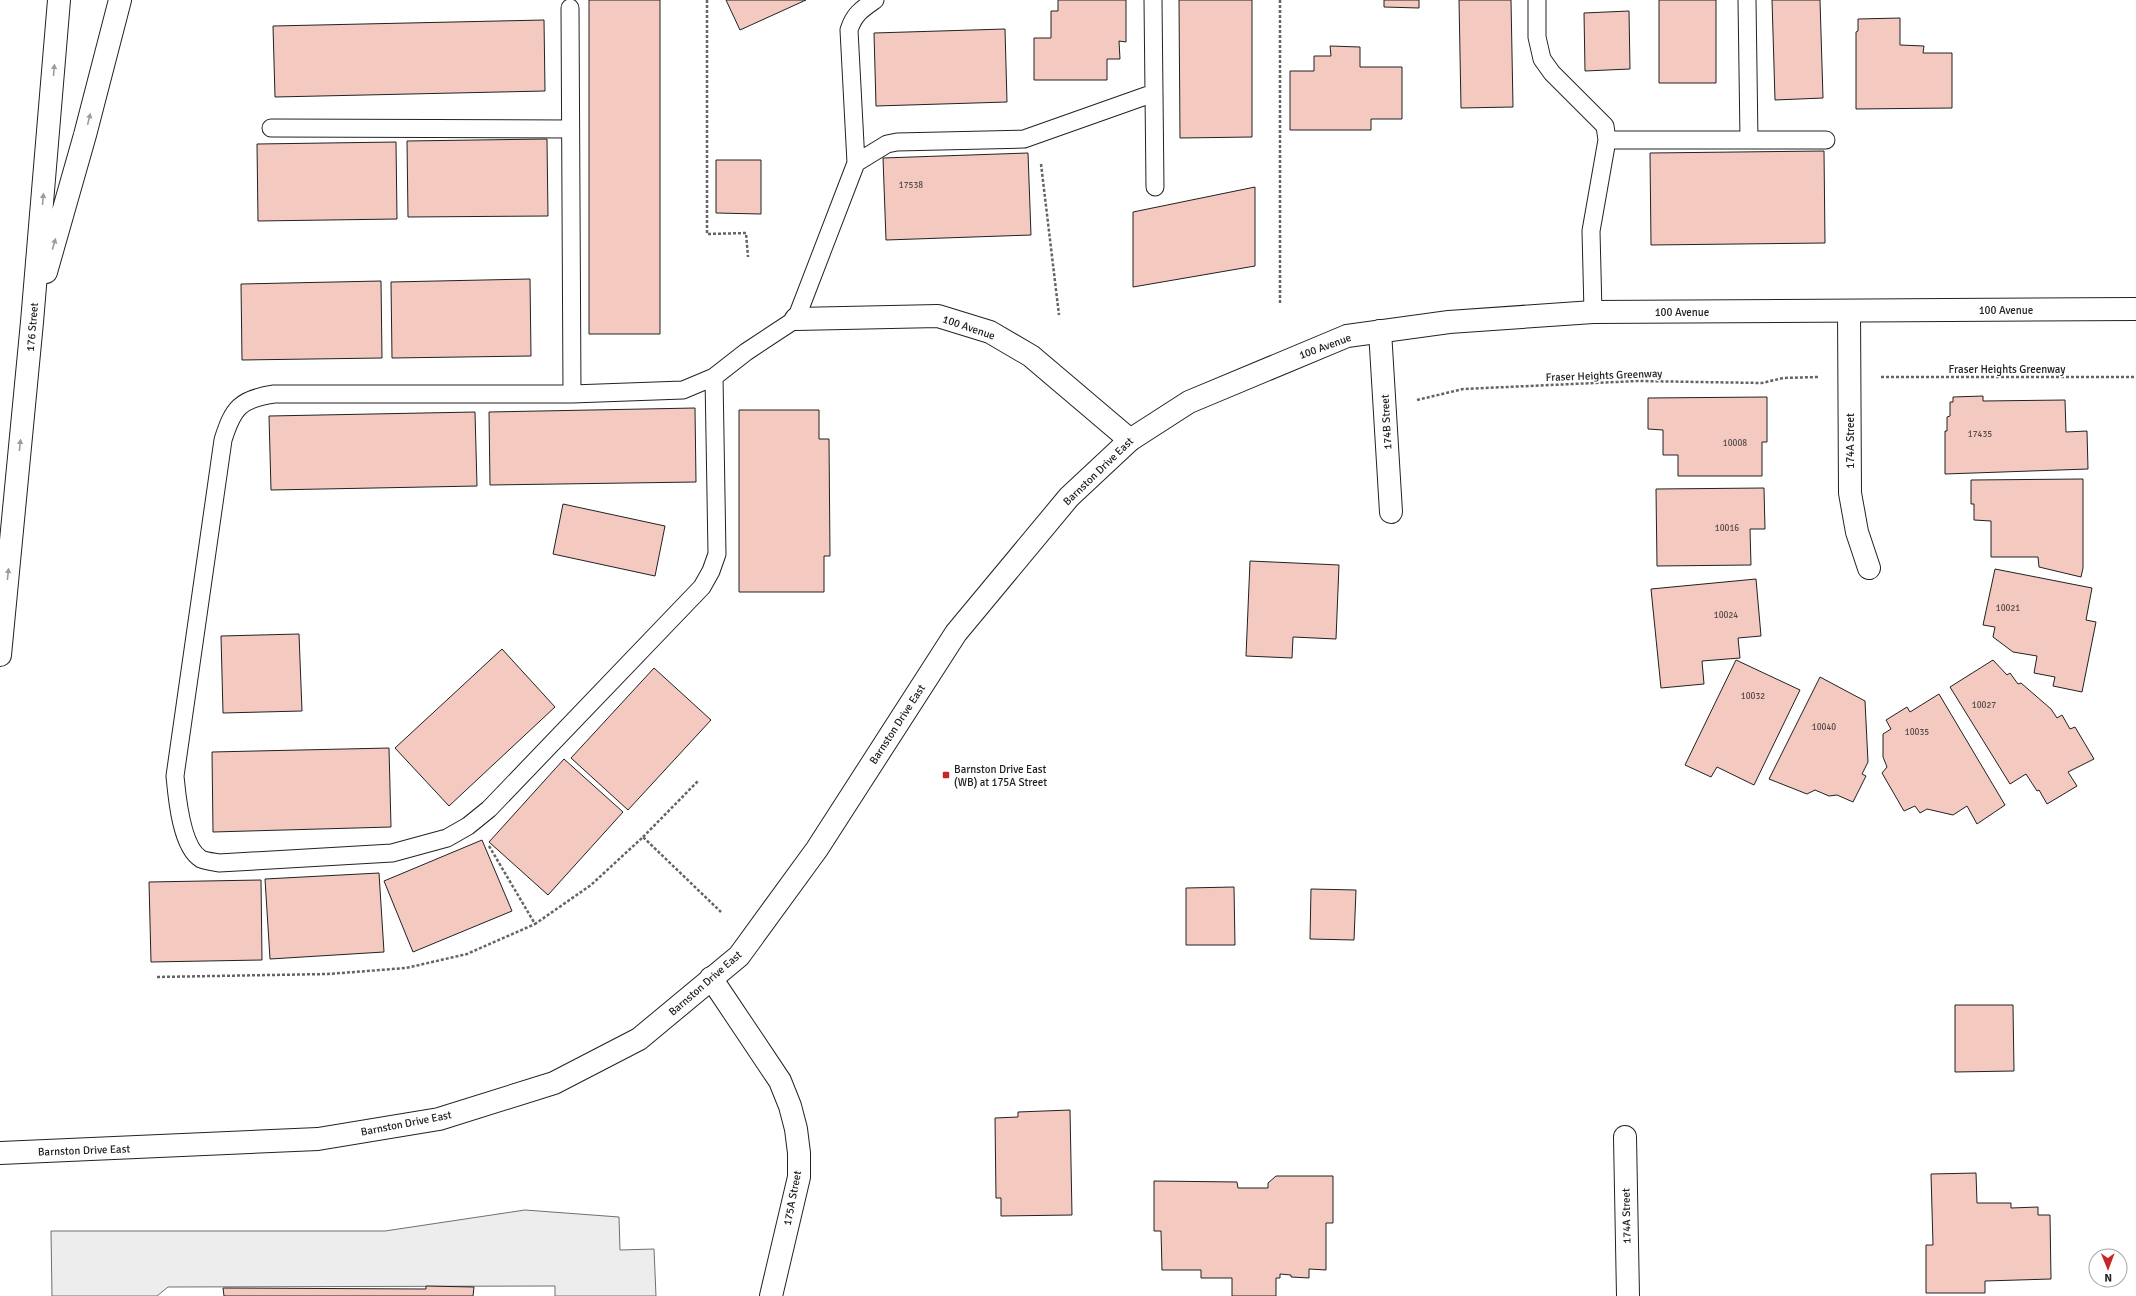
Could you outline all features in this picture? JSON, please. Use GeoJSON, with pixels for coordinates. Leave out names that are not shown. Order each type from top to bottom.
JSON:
{"type":"FeatureCollection","features":[{"type":"Feature","properties":{"kind":"main road","name":"176 Street"},"geometry":{"type":"LineString","coordinates":[[0,655],[32,322],[60,0]]}},
{"type":"Feature","properties":{"kind":"main road"},"geometry":{"type":"LineString","coordinates":[[32,322],[85,135],[120,0]]}},
{"type":"Feature","properties":{"kind":"main road","name":"100 Avenue"},"geometry":{"type":"LineString","coordinates":[[1238,380],[1348,336],[1449,322],[1593,312],[2136,309]]}},
{"type":"Feature","properties":{"kind":"main road","name":"174A Street"},"geometry":{"type":"LineString","coordinates":[[1849,311],[1850,493],[1857,532],[1869,568]]}},
{"type":"Feature","properties":{"kind":"main road","name":"100 Avenue"},"geometry":{"type":"LineString","coordinates":[[796,319],[938,316],[990,332],[1031,356],[1130,440]]}},
{"type":"Feature","properties":{"kind":"main road","name":"174B Street"},"geometry":{"type":"LineString","coordinates":[[1380,331],[1391,512]]}},
{"type":"Feature","properties":{"kind":"main road","name":"Barnston Drive East"},"geometry":{"type":"LineString","coordinates":[[0,1153],[318,1140],[439,1119],[554,1083],[639,1039],[739,956],[817,849],[956,633],[1069,497],[1130,440],[1189,402],[1238,380]]}},
{"type":"Feature","properties":{"kind":"main road","name":"175A Street"},"geometry":{"type":"LineString","coordinates":[[711,978],[780,1081],[790,1106],[796,1129],[799,1153],[799,1177],[771,1296]]}},
{"type":"Feature","properties":{"kind":"main road","name":"174A Street"},"geometry":{"type":"LineString","coordinates":[[1625,1137],[1628,1296]]}},
{"type":"Feature","properties":{"kind":"lane"},"geometry":{"type":"LineString","coordinates":[[714,377],[717,554],[711,571],[702,588],[494,803],[474,821],[447,838],[392,852],[219,862],[201,859],[190,848],[177,802],[175,776],[223,440],[228,422],[239,405],[254,397],[274,394],[572,394],[683,390],[714,377],[746,352],[796,319],[856,163],[850,30],[853,19],[859,11],[875,0]]}},
{"type":"Feature","properties":{"kind":"lane"},"geometry":{"type":"LineString","coordinates":[[1153,0],[1155,187]]}},
{"type":"Feature","properties":{"kind":"lane"},"geometry":{"type":"LineString","coordinates":[[1536,0],[1537,37],[1542,59],[1552,73],[1605,126],[1607,140],[1591,231],[1593,312]]}},
{"type":"Feature","properties":{"kind":"lane"},"geometry":{"type":"LineString","coordinates":[[1747,0],[1749,140]]}},
{"type":"Feature","properties":{"kind":"lane"},"geometry":{"type":"LineString","coordinates":[[570,8],[572,394]]}},
{"type":"Feature","properties":{"kind":"lane"},"geometry":{"type":"LineString","coordinates":[[856,163],[887,144],[897,142],[1016,140],[1038,135],[1154,93]]}},
{"type":"Feature","properties":{"kind":"lane"},"geometry":{"type":"LineString","coordinates":[[271,128],[570,129]]}},
{"type":"Feature","properties":{"kind":"lane"},"geometry":{"type":"LineString","coordinates":[[1607,140],[1826,140]]}},
{"type":"Feature","properties":{"kind":"path"},"geometry":{"type":"LineString","coordinates":[[707,0],[707,234],[746,233],[748,256]]}},
{"type":"Feature","properties":{"kind":"path"},"geometry":{"type":"LineString","coordinates":[[1280,0],[1280,304]]}},
{"type":"Feature","properties":{"kind":"path"},"geometry":{"type":"LineString","coordinates":[[1038,135],[1059,315]]}},
{"type":"Feature","properties":{"kind":"path","name":"Fraser Heights Greenway"},"geometry":{"type":"LineString","coordinates":[[1385,409],[1409,401],[1463,389],[1638,381],[1762,383],[1783,378],[1819,377]]}},
{"type":"Feature","properties":{"kind":"path","name":"Fraser Heights Greenway"},"geometry":{"type":"LineString","coordinates":[[1878,377],[2136,377]]}},
{"type":"Feature","properties":{"kind":"path"},"geometry":{"type":"LineString","coordinates":[[157,977],[328,974],[406,968],[467,954],[535,924],[591,885],[643,837],[699,780]]}},
{"type":"Feature","properties":{"kind":"path"},"geometry":{"type":"LineString","coordinates":[[474,821],[535,924]]}},
{"type":"Feature","properties":{"kind":"path"},"geometry":{"type":"LineString","coordinates":[[643,837],[721,912]]}},
{"type":"Feature","properties":{"kind":"shaded area"},"geometry":{"type":"Polygon","coordinates":[[[525,1210],[619,1217],[620,1250],[654,1249],[656,1296],[555,1296],[555,1286],[168,1287],[157,1296],[52,1296],[51,1231],[385,1231],[525,1210]]]}},
{"type":"Feature","properties":{"kind":"building"},"geometry":{"type":"Polygon","coordinates":[[[589,0],[660,0],[660,334],[589,334],[589,0]]]}},
{"type":"Feature","properties":{"kind":"building"},"geometry":{"type":"Polygon","coordinates":[[[726,0],[806,0],[740,30],[726,0]]]}},
{"type":"Feature","properties":{"kind":"building"},"geometry":{"type":"Polygon","coordinates":[[[1058,0],[1126,0],[1126,42],[1119,41],[1120,59],[1107,59],[1107,80],[1034,80],[1034,38],[1051,38],[1051,11],[1058,11],[1058,0]]]}},
{"type":"Feature","properties":{"kind":"building"},"geometry":{"type":"Polygon","coordinates":[[[1179,0],[1252,0],[1252,137],[1180,138],[1179,0]]]}},
{"type":"Feature","properties":{"kind":"building"},"geometry":{"type":"Polygon","coordinates":[[[1384,0],[1419,0],[1419,8],[1384,7],[1384,0]]]}},
{"type":"Feature","properties":{"kind":"building"},"geometry":{"type":"Polygon","coordinates":[[[1459,0],[1511,0],[1513,107],[1461,108],[1459,0]]]}},
{"type":"Feature","properties":{"kind":"building"},"geometry":{"type":"Polygon","coordinates":[[[1659,0],[1716,0],[1716,83],[1659,83],[1659,0]]]}},
{"type":"Feature","properties":{"kind":"building"},"geometry":{"type":"Polygon","coordinates":[[[1772,0],[1820,0],[1823,98],[1775,100],[1772,0]]]}},
{"type":"Feature","properties":{"kind":"building"},"geometry":{"type":"Polygon","coordinates":[[[1629,11],[1630,69],[1585,71],[1584,13],[1629,11]]]}},
{"type":"Feature","properties":{"kind":"building"},"geometry":{"type":"Polygon","coordinates":[[[1900,18],[1900,45],[1924,46],[1923,53],[1952,53],[1952,108],[1856,109],[1856,32],[1858,31],[1858,19],[1900,18]]]}},
{"type":"Feature","properties":{"kind":"building"},"geometry":{"type":"Polygon","coordinates":[[[544,20],[545,91],[275,97],[273,26],[544,20]]]}},
{"type":"Feature","properties":{"kind":"building"},"geometry":{"type":"Polygon","coordinates":[[[1005,29],[1007,102],[876,106],[874,33],[1005,29]]]}},
{"type":"Feature","properties":{"kind":"building"},"geometry":{"type":"Polygon","coordinates":[[[1330,46],[1360,47],[1360,67],[1402,67],[1402,119],[1371,119],[1371,130],[1290,130],[1290,71],[1314,71],[1314,56],[1331,56],[1330,46]]]}},
{"type":"Feature","properties":{"kind":"building"},"geometry":{"type":"Polygon","coordinates":[[[547,139],[548,216],[408,217],[407,141],[547,139]]]}},
{"type":"Feature","properties":{"kind":"building"},"geometry":{"type":"Polygon","coordinates":[[[396,142],[397,219],[258,221],[257,144],[396,142]]]}},
{"type":"Feature","properties":{"kind":"building"},"geometry":{"type":"Polygon","coordinates":[[[1824,151],[1825,243],[1651,245],[1650,153],[1824,151]]]}},
{"type":"Feature","properties":{"kind":"building"},"geometry":{"type":"Polygon","coordinates":[[[1028,153],[1031,235],[886,240],[883,158],[1028,153]]]}},
{"type":"Feature","properties":{"kind":"building"},"geometry":{"type":"Polygon","coordinates":[[[716,160],[761,160],[761,214],[716,213],[716,160]]]}},
{"type":"Feature","properties":{"kind":"building"},"geometry":{"type":"Polygon","coordinates":[[[1255,187],[1255,266],[1133,287],[1133,212],[1255,187]]]}},
{"type":"Feature","properties":{"kind":"building"},"geometry":{"type":"Polygon","coordinates":[[[530,279],[531,356],[392,358],[391,282],[530,279]]]}},
{"type":"Feature","properties":{"kind":"building"},"geometry":{"type":"Polygon","coordinates":[[[381,281],[382,358],[242,360],[241,284],[381,281]]]}},
{"type":"Feature","properties":{"kind":"building"},"geometry":{"type":"Polygon","coordinates":[[[1983,396],[1983,401],[2065,400],[2066,432],[2087,431],[2088,469],[1945,474],[1945,431],[1947,431],[1947,417],[1950,416],[1950,402],[1953,402],[1953,397],[1983,396]]]}},
{"type":"Feature","properties":{"kind":"building"},"geometry":{"type":"Polygon","coordinates":[[[1767,397],[1767,442],[1762,442],[1762,476],[1678,476],[1678,455],[1663,455],[1663,430],[1648,429],[1648,398],[1767,397]]]}},
{"type":"Feature","properties":{"kind":"building"},"geometry":{"type":"Polygon","coordinates":[[[695,408],[696,482],[490,485],[489,412],[695,408]]]}},
{"type":"Feature","properties":{"kind":"building"},"geometry":{"type":"Polygon","coordinates":[[[739,410],[819,410],[819,439],[829,439],[830,556],[824,556],[824,592],[739,592],[739,410]]]}},
{"type":"Feature","properties":{"kind":"building"},"geometry":{"type":"Polygon","coordinates":[[[475,412],[477,486],[271,490],[269,416],[475,412]]]}},
{"type":"Feature","properties":{"kind":"building"},"geometry":{"type":"Polygon","coordinates":[[[2083,479],[2083,568],[2081,577],[2039,567],[2038,557],[1991,557],[1991,521],[1974,520],[1974,504],[1971,504],[1971,480],[2083,479]]]}},
{"type":"Feature","properties":{"kind":"building"},"geometry":{"type":"Polygon","coordinates":[[[1764,488],[1765,529],[1750,529],[1751,565],[1657,566],[1656,489],[1764,488]]]}},
{"type":"Feature","properties":{"kind":"building"},"geometry":{"type":"Polygon","coordinates":[[[563,504],[665,526],[655,576],[553,554],[563,504]]]}},
{"type":"Feature","properties":{"kind":"building"},"geometry":{"type":"Polygon","coordinates":[[[1250,561],[1339,565],[1336,639],[1293,637],[1292,658],[1246,656],[1250,561]]]}},
{"type":"Feature","properties":{"kind":"building"},"geometry":{"type":"Polygon","coordinates":[[[1995,569],[2092,588],[2086,620],[2096,622],[2082,692],[2053,686],[2055,677],[2034,673],[2037,656],[2013,652],[1993,637],[1995,627],[1983,625],[1995,569]]]}},
{"type":"Feature","properties":{"kind":"building"},"geometry":{"type":"Polygon","coordinates":[[[1756,579],[1761,636],[1738,638],[1740,658],[1702,661],[1704,684],[1661,688],[1651,589],[1756,579]]]}},
{"type":"Feature","properties":{"kind":"building"},"geometry":{"type":"Polygon","coordinates":[[[299,634],[302,711],[223,713],[221,636],[299,634]]]}},
{"type":"Feature","properties":{"kind":"building"},"geometry":{"type":"Polygon","coordinates":[[[502,649],[555,707],[449,806],[395,748],[502,649]]]}},
{"type":"Feature","properties":{"kind":"building"},"geometry":{"type":"Polygon","coordinates":[[[1736,660],[1800,690],[1754,785],[1717,767],[1711,777],[1685,765],[1736,660]]]}},
{"type":"Feature","properties":{"kind":"building"},"geometry":{"type":"Polygon","coordinates":[[[1993,660],[2007,675],[2010,673],[2018,684],[2021,683],[2051,709],[2057,718],[2062,715],[2070,729],[2075,727],[2094,759],[2068,772],[2077,786],[2047,804],[2039,790],[2037,791],[2026,774],[2010,784],[1950,687],[1993,660]]]}},
{"type":"Feature","properties":{"kind":"building"},"geometry":{"type":"Polygon","coordinates":[[[654,668],[711,720],[628,810],[571,758],[654,668]]]}},
{"type":"Feature","properties":{"kind":"building"},"geometry":{"type":"Polygon","coordinates":[[[1820,677],[1865,701],[1868,762],[1862,774],[1866,776],[1853,802],[1837,795],[1829,796],[1815,790],[1807,794],[1769,779],[1820,677]]]}},
{"type":"Feature","properties":{"kind":"building"},"geometry":{"type":"Polygon","coordinates":[[[1939,694],[2005,805],[1977,824],[1967,806],[1953,815],[1927,809],[1920,813],[1915,806],[1904,811],[1882,773],[1887,767],[1883,757],[1883,734],[1891,729],[1886,720],[1907,707],[1910,712],[1939,694]]]}},
{"type":"Feature","properties":{"kind":"building"},"geometry":{"type":"Polygon","coordinates":[[[389,748],[391,827],[213,832],[212,752],[389,748]]]}},
{"type":"Feature","properties":{"kind":"building"},"geometry":{"type":"Polygon","coordinates":[[[564,759],[623,812],[548,895],[489,842],[564,759]]]}},
{"type":"Feature","properties":{"kind":"building"},"geometry":{"type":"Polygon","coordinates":[[[482,840],[512,911],[413,952],[384,881],[482,840]]]}},
{"type":"Feature","properties":{"kind":"building"},"geometry":{"type":"Polygon","coordinates":[[[379,873],[384,952],[270,959],[265,879],[379,873]]]}},
{"type":"Feature","properties":{"kind":"building"},"geometry":{"type":"Polygon","coordinates":[[[261,880],[262,960],[151,962],[149,882],[261,880]]]}},
{"type":"Feature","properties":{"kind":"building"},"geometry":{"type":"Polygon","coordinates":[[[1234,887],[1235,945],[1186,945],[1186,888],[1234,887]]]}},
{"type":"Feature","properties":{"kind":"building"},"geometry":{"type":"Polygon","coordinates":[[[1311,889],[1356,890],[1354,940],[1310,939],[1311,889]]]}},
{"type":"Feature","properties":{"kind":"building"},"geometry":{"type":"Polygon","coordinates":[[[1955,1005],[2013,1005],[2014,1071],[1955,1072],[1955,1005]]]}},
{"type":"Feature","properties":{"kind":"building"},"geometry":{"type":"Polygon","coordinates":[[[1070,1110],[1072,1215],[1001,1216],[1001,1198],[996,1198],[995,1118],[1018,1117],[1018,1112],[1070,1110]]]}},
{"type":"Feature","properties":{"kind":"building"},"geometry":{"type":"Polygon","coordinates":[[[1976,1173],[1977,1203],[2011,1203],[2011,1208],[2038,1207],[2038,1215],[2050,1215],[2051,1279],[1985,1281],[1985,1293],[1926,1293],[1926,1245],[1933,1245],[1931,1174],[1976,1173]]]}},
{"type":"Feature","properties":{"kind":"building"},"geometry":{"type":"Polygon","coordinates":[[[1276,1176],[1333,1176],[1333,1223],[1326,1223],[1326,1270],[1309,1269],[1309,1278],[1291,1277],[1291,1275],[1280,1274],[1280,1278],[1276,1278],[1276,1296],[1232,1296],[1232,1278],[1201,1278],[1201,1270],[1162,1270],[1161,1231],[1154,1231],[1154,1181],[1237,1182],[1238,1188],[1268,1188],[1268,1183],[1276,1176]]]}},
{"type":"Feature","properties":{"kind":"building"},"geometry":{"type":"Polygon","coordinates":[[[426,1286],[474,1287],[473,1296],[224,1296],[223,1288],[426,1289],[426,1286]]]}},
{"type":"Feature","properties":{"kind":"place","name":"Barnston Drive East (WB) at 175A Street"},"geometry":{"type":"Point","coordinates":[946,775]}}]}
